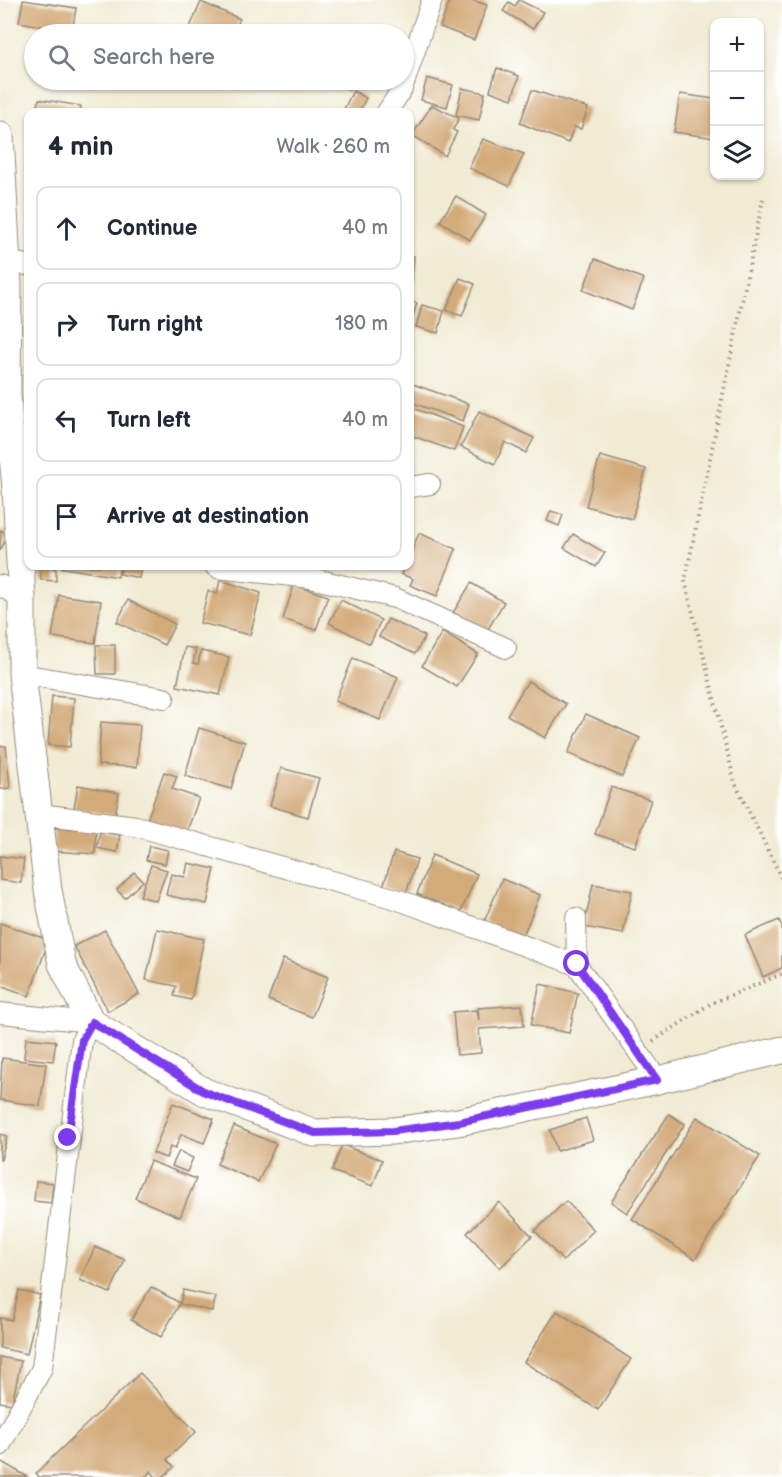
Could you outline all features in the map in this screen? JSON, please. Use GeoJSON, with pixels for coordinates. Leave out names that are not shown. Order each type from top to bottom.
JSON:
{"type":"FeatureCollection","features":[{"type":"Feature","properties":{"kind":"street"},"geometry":{"type":"LineString","coordinates":[[414,53],[432,0]]}},
{"type":"Feature","properties":{"kind":"street"},"geometry":{"type":"LineString","coordinates":[[390,108],[401,90]]}},
{"type":"Feature","properties":{"kind":"street"},"geometry":{"type":"LineString","coordinates":[[0,135],[11,273],[7,394],[22,488],[11,592],[48,890],[62,964],[92,1022]]}},
{"type":"Feature","properties":{"kind":"street"},"geometry":{"type":"LineString","coordinates":[[414,487],[430,484]]}},
{"type":"Feature","properties":{"kind":"street"},"geometry":{"type":"LineString","coordinates":[[266,570],[314,572],[395,598],[506,648]]}},
{"type":"Feature","properties":{"kind":"street"},"geometry":{"type":"LineString","coordinates":[[22,674],[164,698]]}},
{"type":"Feature","properties":{"kind":"street"},"geometry":{"type":"LineString","coordinates":[[39,814],[136,826],[396,899],[577,964]]}},
{"type":"Feature","properties":{"kind":"street"},"geometry":{"type":"LineString","coordinates":[[576,918],[577,964],[657,1080]]}},
{"type":"Feature","properties":{"kind":"street"},"geometry":{"type":"LineString","coordinates":[[0,1012],[92,1022],[205,1092],[315,1133],[393,1131],[459,1122],[657,1080],[782,1050]]}},
{"type":"Feature","properties":{"kind":"street"},"geometry":{"type":"LineString","coordinates":[[0,1446],[42,1368],[82,1040],[92,1022]]}},
{"type":"Feature","properties":{"kind":"path"},"geometry":{"type":"LineString","coordinates":[[763,199],[685,581],[735,783],[782,879]]}},
{"type":"Feature","properties":{"kind":"path"},"geometry":{"type":"LineString","coordinates":[[637,1051],[710,1004],[782,974]]}},
{"type":"Feature","properties":{"kind":"building"},"geometry":{"type":"Polygon","coordinates":[[[23,0],[76,8],[73,24],[19,22],[23,0]]]}},
{"type":"Feature","properties":{"kind":"building"},"geometry":{"type":"Polygon","coordinates":[[[450,0],[472,0],[487,5],[474,40],[440,27],[450,0]]]}},
{"type":"Feature","properties":{"kind":"building"},"geometry":{"type":"Polygon","coordinates":[[[519,0],[543,12],[533,29],[503,11],[509,2],[515,6],[519,0]]]}},
{"type":"Feature","properties":{"kind":"building"},"geometry":{"type":"Polygon","coordinates":[[[201,2],[240,19],[238,24],[191,24],[201,2]]]}},
{"type":"Feature","properties":{"kind":"building"},"geometry":{"type":"Polygon","coordinates":[[[497,68],[519,76],[512,99],[490,91],[497,68]]]}},
{"type":"Feature","properties":{"kind":"building"},"geometry":{"type":"Polygon","coordinates":[[[427,78],[453,85],[447,107],[421,100],[427,78]]]}},
{"type":"Feature","properties":{"kind":"building"},"geometry":{"type":"Polygon","coordinates":[[[462,88],[485,93],[479,120],[456,115],[462,88]]]}},
{"type":"Feature","properties":{"kind":"building"},"geometry":{"type":"Polygon","coordinates":[[[532,90],[588,108],[581,129],[574,127],[568,143],[520,123],[532,90]]]}},
{"type":"Feature","properties":{"kind":"building"},"geometry":{"type":"Polygon","coordinates":[[[353,91],[366,98],[361,108],[344,108],[353,91]]]}},
{"type":"Feature","properties":{"kind":"building"},"geometry":{"type":"Polygon","coordinates":[[[680,94],[710,98],[710,137],[674,132],[680,94]]]}},
{"type":"Feature","properties":{"kind":"building"},"geometry":{"type":"Polygon","coordinates":[[[39,99],[81,106],[81,108],[37,108],[39,99]]]}},
{"type":"Feature","properties":{"kind":"building"},"geometry":{"type":"Polygon","coordinates":[[[432,105],[459,118],[453,130],[457,132],[445,156],[414,136],[414,132],[432,105]]]}},
{"type":"Feature","properties":{"kind":"building"},"geometry":{"type":"Polygon","coordinates":[[[483,139],[524,154],[509,186],[469,168],[483,139]]]}},
{"type":"Feature","properties":{"kind":"building"},"geometry":{"type":"Polygon","coordinates":[[[456,196],[486,215],[470,240],[440,221],[456,196]]]}},
{"type":"Feature","properties":{"kind":"building"},"geometry":{"type":"Polygon","coordinates":[[[595,259],[644,279],[632,310],[583,290],[595,259]]]}},
{"type":"Feature","properties":{"kind":"building"},"geometry":{"type":"Polygon","coordinates":[[[460,278],[475,284],[462,316],[446,310],[460,278]]]}},
{"type":"Feature","properties":{"kind":"building"},"geometry":{"type":"Polygon","coordinates":[[[422,305],[444,311],[438,333],[416,327],[422,305]]]}},
{"type":"Feature","properties":{"kind":"building"},"geometry":{"type":"Polygon","coordinates":[[[414,384],[469,404],[463,421],[414,403],[414,384]]]}},
{"type":"Feature","properties":{"kind":"building"},"geometry":{"type":"Polygon","coordinates":[[[414,409],[463,427],[454,451],[414,436],[414,409]]]}},
{"type":"Feature","properties":{"kind":"building"},"geometry":{"type":"Polygon","coordinates":[[[479,411],[534,438],[526,453],[505,442],[495,464],[461,447],[479,411]]]}},
{"type":"Feature","properties":{"kind":"building"},"geometry":{"type":"Polygon","coordinates":[[[600,456],[646,469],[632,519],[586,506],[600,456]]]}},
{"type":"Feature","properties":{"kind":"building"},"geometry":{"type":"Polygon","coordinates":[[[551,511],[563,515],[559,526],[547,521],[551,511]]]}},
{"type":"Feature","properties":{"kind":"building"},"geometry":{"type":"Polygon","coordinates":[[[0,530],[8,534],[0,551],[0,530]]]}},
{"type":"Feature","properties":{"kind":"building"},"geometry":{"type":"Polygon","coordinates":[[[419,533],[456,549],[437,596],[410,585],[413,579],[401,574],[403,570],[414,570],[414,545],[419,533]]]}},
{"type":"Feature","properties":{"kind":"building"},"geometry":{"type":"Polygon","coordinates":[[[573,534],[605,553],[596,567],[564,548],[573,534]]]}},
{"type":"Feature","properties":{"kind":"building"},"geometry":{"type":"Polygon","coordinates":[[[41,570],[56,570],[56,581],[41,580],[41,570]]]}},
{"type":"Feature","properties":{"kind":"building"},"geometry":{"type":"Polygon","coordinates":[[[76,570],[119,570],[118,577],[76,570]]]}},
{"type":"Feature","properties":{"kind":"building"},"geometry":{"type":"Polygon","coordinates":[[[121,570],[140,570],[139,578],[120,574],[121,570]]]}},
{"type":"Feature","properties":{"kind":"building"},"geometry":{"type":"Polygon","coordinates":[[[220,580],[261,593],[250,635],[200,623],[208,591],[217,594],[220,580]]]}},
{"type":"Feature","properties":{"kind":"building"},"geometry":{"type":"Polygon","coordinates":[[[471,583],[504,602],[484,636],[451,616],[471,583]]]}},
{"type":"Feature","properties":{"kind":"building"},"geometry":{"type":"Polygon","coordinates":[[[294,585],[328,596],[316,630],[283,619],[294,585]]]}},
{"type":"Feature","properties":{"kind":"building"},"geometry":{"type":"Polygon","coordinates":[[[59,595],[101,601],[95,643],[52,637],[59,595]]]}},
{"type":"Feature","properties":{"kind":"building"},"geometry":{"type":"Polygon","coordinates":[[[128,600],[175,624],[164,645],[117,622],[128,600]]]}},
{"type":"Feature","properties":{"kind":"building"},"geometry":{"type":"Polygon","coordinates":[[[341,600],[381,620],[370,644],[329,623],[341,600]]]}},
{"type":"Feature","properties":{"kind":"building"},"geometry":{"type":"Polygon","coordinates":[[[388,619],[425,636],[415,654],[379,637],[388,619]]]}},
{"type":"Feature","properties":{"kind":"building"},"geometry":{"type":"Polygon","coordinates":[[[442,632],[478,654],[457,687],[422,666],[442,632]]]}},
{"type":"Feature","properties":{"kind":"building"},"geometry":{"type":"Polygon","coordinates":[[[96,645],[115,645],[115,674],[97,674],[96,645]]]}},
{"type":"Feature","properties":{"kind":"building"},"geometry":{"type":"Polygon","coordinates":[[[185,647],[196,649],[193,663],[198,664],[201,651],[229,657],[220,695],[177,686],[185,647]]]}},
{"type":"Feature","properties":{"kind":"building"},"geometry":{"type":"Polygon","coordinates":[[[353,658],[398,677],[380,720],[335,701],[353,658]]]}},
{"type":"Feature","properties":{"kind":"building"},"geometry":{"type":"Polygon","coordinates":[[[528,681],[566,704],[545,738],[507,715],[528,681]]]}},
{"type":"Feature","properties":{"kind":"building"},"geometry":{"type":"Polygon","coordinates":[[[52,696],[74,698],[70,747],[48,745],[52,696]]]}},
{"type":"Feature","properties":{"kind":"building"},"geometry":{"type":"Polygon","coordinates":[[[586,714],[640,738],[622,777],[568,753],[586,714]]]}},
{"type":"Feature","properties":{"kind":"building"},"geometry":{"type":"Polygon","coordinates":[[[101,722],[140,725],[137,767],[98,765],[101,722]]]}},
{"type":"Feature","properties":{"kind":"building"},"geometry":{"type":"Polygon","coordinates":[[[199,728],[245,742],[231,789],[185,776],[199,728]]]}},
{"type":"Feature","properties":{"kind":"building"},"geometry":{"type":"Polygon","coordinates":[[[0,746],[6,746],[10,788],[0,789],[0,746]]]}},
{"type":"Feature","properties":{"kind":"building"},"geometry":{"type":"Polygon","coordinates":[[[281,768],[319,778],[308,817],[270,806],[281,768]]]}},
{"type":"Feature","properties":{"kind":"building"},"geometry":{"type":"Polygon","coordinates":[[[164,772],[177,776],[172,789],[199,798],[186,834],[147,820],[164,772]]]}},
{"type":"Feature","properties":{"kind":"building"},"geometry":{"type":"Polygon","coordinates":[[[78,785],[119,793],[115,816],[74,808],[78,785]]]}},
{"type":"Feature","properties":{"kind":"building"},"geometry":{"type":"Polygon","coordinates":[[[611,787],[651,800],[635,847],[595,834],[611,787]]]}},
{"type":"Feature","properties":{"kind":"building"},"geometry":{"type":"Polygon","coordinates":[[[54,828],[96,830],[95,854],[53,851],[54,828]]]}},
{"type":"Feature","properties":{"kind":"building"},"geometry":{"type":"Polygon","coordinates":[[[100,832],[120,835],[117,852],[97,848],[100,832]]]}},
{"type":"Feature","properties":{"kind":"building"},"geometry":{"type":"Polygon","coordinates":[[[149,846],[168,850],[165,864],[146,860],[149,846]]]}},
{"type":"Feature","properties":{"kind":"building"},"geometry":{"type":"Polygon","coordinates":[[[394,852],[417,859],[406,894],[383,887],[394,852]]]}},
{"type":"Feature","properties":{"kind":"building"},"geometry":{"type":"Polygon","coordinates":[[[432,855],[477,874],[461,912],[417,894],[432,855]]]}},
{"type":"Feature","properties":{"kind":"building"},"geometry":{"type":"Polygon","coordinates":[[[0,856],[24,859],[21,883],[0,880],[0,856]]]}},
{"type":"Feature","properties":{"kind":"building"},"geometry":{"type":"Polygon","coordinates":[[[188,863],[215,869],[207,904],[166,895],[171,874],[185,877],[188,863]]]}},
{"type":"Feature","properties":{"kind":"building"},"geometry":{"type":"Polygon","coordinates":[[[151,865],[167,870],[156,901],[140,896],[151,865]]]}},
{"type":"Feature","properties":{"kind":"building"},"geometry":{"type":"Polygon","coordinates":[[[134,872],[143,881],[125,898],[117,890],[134,872]]]}},
{"type":"Feature","properties":{"kind":"building"},"geometry":{"type":"Polygon","coordinates":[[[502,879],[540,895],[522,938],[484,922],[502,879]]]}},
{"type":"Feature","properties":{"kind":"building"},"geometry":{"type":"Polygon","coordinates":[[[593,884],[632,891],[623,934],[584,927],[593,884]]]}},
{"type":"Feature","properties":{"kind":"building"},"geometry":{"type":"Polygon","coordinates":[[[779,920],[782,926],[782,968],[763,977],[745,935],[779,920]]]}},
{"type":"Feature","properties":{"kind":"building"},"geometry":{"type":"Polygon","coordinates":[[[0,923],[49,940],[29,996],[0,985],[0,923]]]}},
{"type":"Feature","properties":{"kind":"building"},"geometry":{"type":"Polygon","coordinates":[[[157,929],[204,939],[191,1000],[174,996],[176,986],[146,980],[157,929]]]}},
{"type":"Feature","properties":{"kind":"building"},"geometry":{"type":"Polygon","coordinates":[[[105,930],[139,994],[108,1011],[74,946],[105,930]]]}},
{"type":"Feature","properties":{"kind":"building"},"geometry":{"type":"Polygon","coordinates":[[[283,959],[328,977],[312,1017],[268,1000],[283,959]]]}},
{"type":"Feature","properties":{"kind":"building"},"geometry":{"type":"Polygon","coordinates":[[[540,984],[578,993],[569,1033],[531,1025],[540,984]]]}},
{"type":"Feature","properties":{"kind":"building"},"geometry":{"type":"Polygon","coordinates":[[[522,1005],[524,1026],[479,1029],[481,1053],[457,1055],[453,1012],[477,1010],[479,1020],[478,1008],[522,1005]]]}},
{"type":"Feature","properties":{"kind":"building"},"geometry":{"type":"Polygon","coordinates":[[[26,1038],[56,1041],[53,1061],[24,1058],[26,1038]]]}},
{"type":"Feature","properties":{"kind":"building"},"geometry":{"type":"Polygon","coordinates":[[[2,1058],[46,1064],[40,1106],[0,1100],[2,1058]]]}},
{"type":"Feature","properties":{"kind":"building"},"geometry":{"type":"Polygon","coordinates":[[[173,1103],[214,1119],[204,1143],[181,1134],[175,1149],[170,1147],[166,1158],[153,1153],[173,1103]]]}},
{"type":"Feature","properties":{"kind":"building"},"geometry":{"type":"Polygon","coordinates":[[[669,1114],[685,1124],[627,1213],[611,1202],[669,1114]]]}},
{"type":"Feature","properties":{"kind":"building"},"geometry":{"type":"Polygon","coordinates":[[[697,1117],[760,1156],[695,1259],[632,1219],[697,1117]]]}},
{"type":"Feature","properties":{"kind":"building"},"geometry":{"type":"Polygon","coordinates":[[[586,1118],[593,1140],[557,1151],[550,1130],[586,1118]]]}},
{"type":"Feature","properties":{"kind":"building"},"geometry":{"type":"Polygon","coordinates":[[[234,1126],[276,1144],[258,1182],[217,1164],[234,1126]]]}},
{"type":"Feature","properties":{"kind":"building"},"geometry":{"type":"Polygon","coordinates":[[[0,1134],[7,1136],[1,1160],[0,1160],[0,1134]]]}},
{"type":"Feature","properties":{"kind":"building"},"geometry":{"type":"Polygon","coordinates":[[[342,1145],[382,1160],[373,1186],[332,1171],[342,1145]]]}},
{"type":"Feature","properties":{"kind":"building"},"geometry":{"type":"Polygon","coordinates":[[[179,1151],[193,1158],[187,1172],[172,1166],[179,1151]]]}},
{"type":"Feature","properties":{"kind":"building"},"geometry":{"type":"Polygon","coordinates":[[[150,1161],[196,1179],[180,1217],[135,1198],[150,1161]]]}},
{"type":"Feature","properties":{"kind":"building"},"geometry":{"type":"Polygon","coordinates":[[[36,1181],[53,1183],[51,1203],[34,1201],[36,1181]]]}},
{"type":"Feature","properties":{"kind":"building"},"geometry":{"type":"Polygon","coordinates":[[[566,1201],[594,1230],[563,1261],[535,1231],[566,1201]]]}},
{"type":"Feature","properties":{"kind":"building"},"geometry":{"type":"Polygon","coordinates":[[[499,1202],[532,1236],[500,1268],[467,1233],[499,1202]]]}},
{"type":"Feature","properties":{"kind":"building"},"geometry":{"type":"Polygon","coordinates":[[[95,1247],[125,1260],[110,1293],[80,1280],[95,1247]]]}},
{"type":"Feature","properties":{"kind":"building"},"geometry":{"type":"Polygon","coordinates":[[[151,1287],[180,1303],[161,1337],[131,1320],[151,1287]]]}},
{"type":"Feature","properties":{"kind":"building"},"geometry":{"type":"Polygon","coordinates":[[[19,1290],[40,1295],[27,1354],[0,1348],[0,1318],[12,1320],[19,1290]]]}},
{"type":"Feature","properties":{"kind":"building"},"geometry":{"type":"Polygon","coordinates":[[[183,1290],[216,1297],[212,1311],[180,1304],[183,1290]]]}},
{"type":"Feature","properties":{"kind":"building"},"geometry":{"type":"Polygon","coordinates":[[[557,1311],[631,1359],[598,1410],[524,1362],[557,1311]]]}},
{"type":"Feature","properties":{"kind":"building"},"geometry":{"type":"Polygon","coordinates":[[[0,1357],[21,1361],[12,1404],[0,1402],[0,1357]]]}},
{"type":"Feature","properties":{"kind":"building"},"geometry":{"type":"Polygon","coordinates":[[[140,1373],[196,1432],[167,1459],[174,1467],[163,1477],[156,1477],[151,1471],[145,1477],[39,1477],[36,1473],[140,1373]]]}},
{"type":"Feature","properties":{"kind":"building"},"geometry":{"type":"Polygon","coordinates":[[[0,1461],[28,1477],[0,1477],[0,1461]]]}},
{"type":"Feature","properties":{"kind":"route"},"geometry":{"type":"LineString","coordinates":[[68,1138],[82,1040],[92,1022],[205,1092],[315,1133],[393,1131],[459,1122],[657,1080],[577,964]]}}]}
